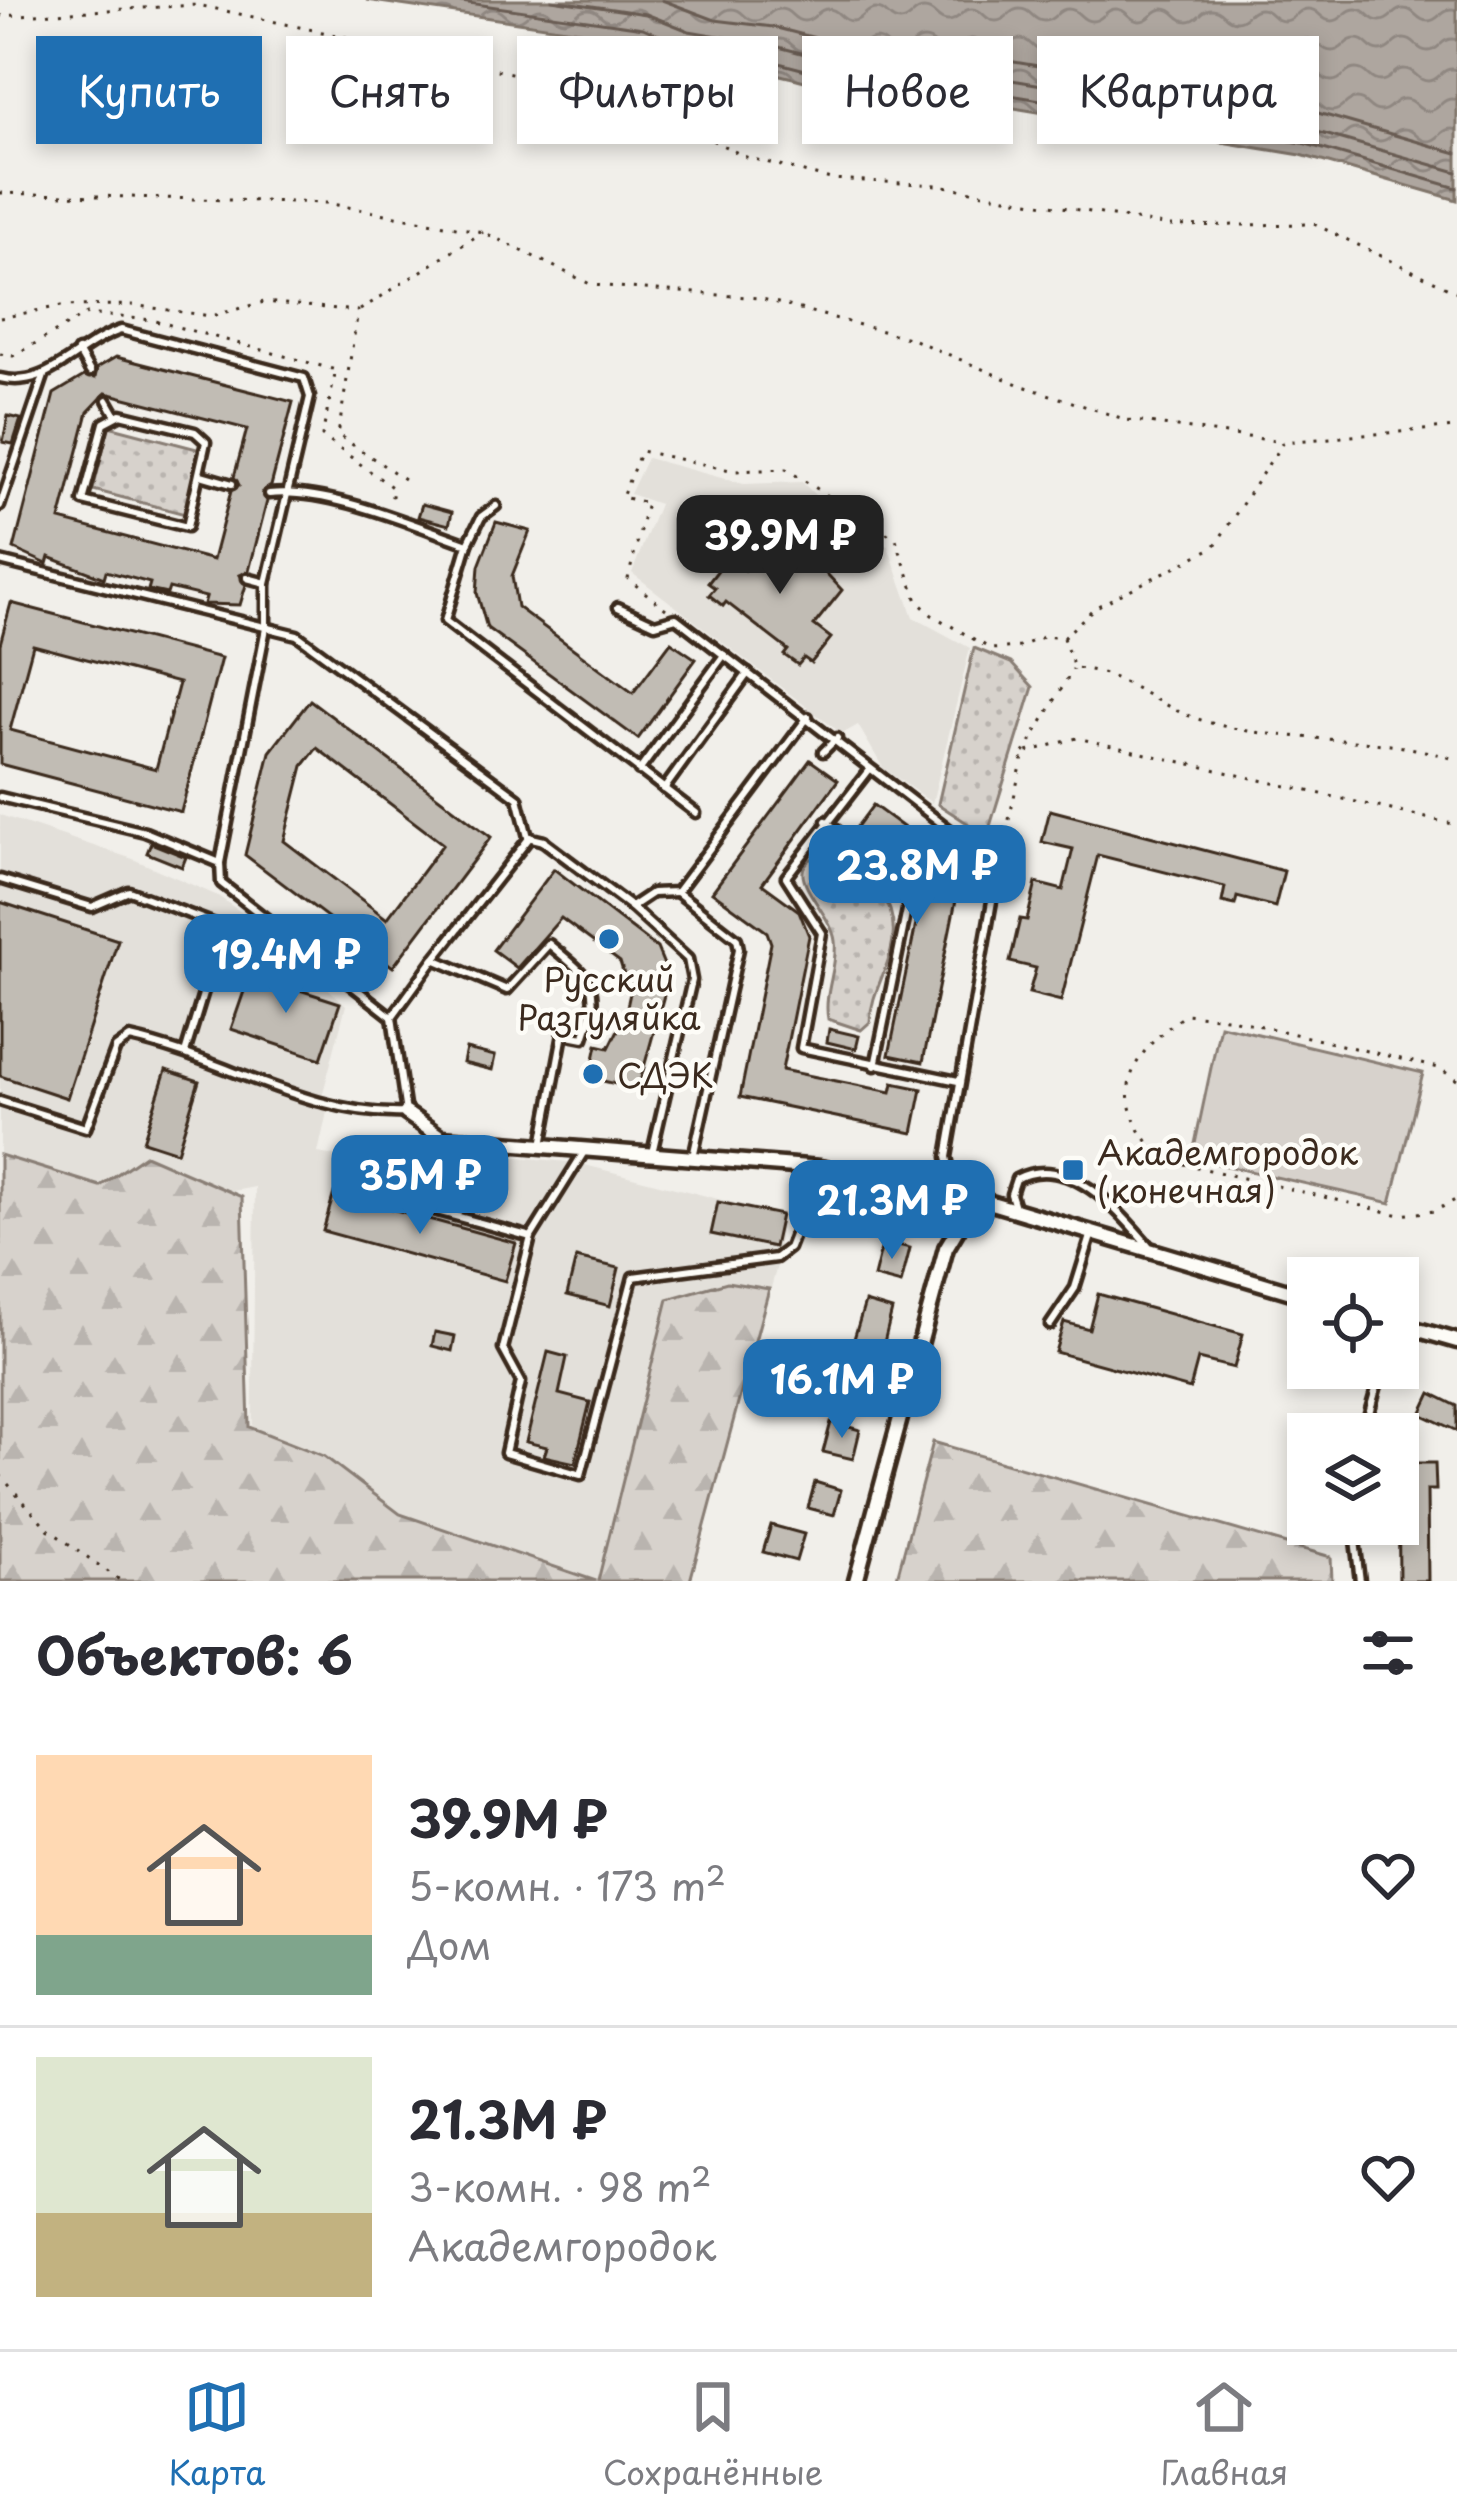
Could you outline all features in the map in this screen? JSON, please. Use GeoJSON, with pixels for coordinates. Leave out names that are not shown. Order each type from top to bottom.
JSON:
{"type":"FeatureCollection","features":[{"type":"Feature","properties":{"kind":"street"},"geometry":{"type":"LineString","coordinates":[[406,1113],[442,1138],[820,1168],[954,1192],[1287,1291]]}},
{"type":"Feature","properties":{"kind":"street"},"geometry":{"type":"LineString","coordinates":[[856,1581],[946,1248],[976,1198]]}},
{"type":"Feature","properties":{"kind":"street"},"geometry":{"type":"LineString","coordinates":[[1419,1330],[1457,1341]]}},
{"type":"Feature","properties":{"kind":"lane"},"geometry":{"type":"LineString","coordinates":[[0,390],[2,378],[24,384],[111,333],[131,330],[298,372],[310,397],[266,584],[266,628],[220,863],[221,883],[392,1017],[406,1113],[363,1115],[186,1050],[130,1038],[116,1048],[86,1128],[0,1101]]}},
{"type":"Feature","properties":{"kind":"lane"},"geometry":{"type":"LineString","coordinates":[[78,351],[90,372]]}},
{"type":"Feature","properties":{"kind":"lane"},"geometry":{"type":"LineString","coordinates":[[0,506],[44,376]]}},
{"type":"Feature","properties":{"kind":"lane"},"geometry":{"type":"LineString","coordinates":[[107,400],[116,414],[202,436],[207,450],[188,526],[83,501],[104,423],[116,414]]}},
{"type":"Feature","properties":{"kind":"lane"},"geometry":{"type":"LineString","coordinates":[[201,475],[232,484]]}},
{"type":"Feature","properties":{"kind":"lane"},"geometry":{"type":"LineString","coordinates":[[269,494],[289,491],[468,544]]}},
{"type":"Feature","properties":{"kind":"lane"},"geometry":{"type":"LineString","coordinates":[[496,506],[482,517],[468,544],[446,621],[696,814]]}},
{"type":"Feature","properties":{"kind":"lane"},"geometry":{"type":"LineString","coordinates":[[0,561],[297,634],[518,798],[528,837]]}},
{"type":"Feature","properties":{"kind":"lane"},"geometry":{"type":"LineString","coordinates":[[248,578],[266,584]]}},
{"type":"Feature","properties":{"kind":"lane"},"geometry":{"type":"LineString","coordinates":[[619,608],[655,624],[676,618],[998,867],[947,1157],[954,1192]]}},
{"type":"Feature","properties":{"kind":"lane"},"geometry":{"type":"LineString","coordinates":[[639,771],[724,655]]}},
{"type":"Feature","properties":{"kind":"lane"},"geometry":{"type":"LineString","coordinates":[[664,789],[748,673]]}},
{"type":"Feature","properties":{"kind":"lane"},"geometry":{"type":"LineString","coordinates":[[677,892],[808,717]]}},
{"type":"Feature","properties":{"kind":"lane"},"geometry":{"type":"LineString","coordinates":[[823,752],[837,738]]}},
{"type":"Feature","properties":{"kind":"lane"},"geometry":{"type":"LineString","coordinates":[[869,770],[826,821],[785,882],[812,910],[822,933],[801,1048],[958,1082]]}},
{"type":"Feature","properties":{"kind":"lane"},"geometry":{"type":"LineString","coordinates":[[0,797],[145,832],[220,863]]}},
{"type":"Feature","properties":{"kind":"lane"},"geometry":{"type":"LineString","coordinates":[[826,821],[903,888],[908,905],[875,1066]]}},
{"type":"Feature","properties":{"kind":"lane"},"geometry":{"type":"LineString","coordinates":[[528,837],[544,841],[631,907],[688,959],[692,980],[652,1153]]}},
{"type":"Feature","properties":{"kind":"lane"},"geometry":{"type":"LineString","coordinates":[[392,1017],[528,837]]}},
{"type":"Feature","properties":{"kind":"lane"},"geometry":{"type":"LineString","coordinates":[[0,879],[92,907],[129,891],[215,924],[221,935],[186,1050]]}},
{"type":"Feature","properties":{"kind":"lane"},"geometry":{"type":"LineString","coordinates":[[631,907],[652,892],[677,892],[736,939],[739,949],[693,1157]]}},
{"type":"Feature","properties":{"kind":"lane"},"geometry":{"type":"LineString","coordinates":[[434,958],[507,991],[549,944],[589,977],[597,1002],[584,1038],[563,1034],[542,1145]]}},
{"type":"Feature","properties":{"kind":"lane"},"geometry":{"type":"LineString","coordinates":[[586,1149],[531,1238],[502,1349],[521,1382],[505,1453],[581,1475],[632,1276],[776,1258],[788,1248],[820,1168]]}},
{"type":"Feature","properties":{"kind":"lane"},"geometry":{"type":"LineString","coordinates":[[1016,1211],[1011,1194],[1016,1178],[1045,1173],[1092,1188],[1154,1251]]}},
{"type":"Feature","properties":{"kind":"lane"},"geometry":{"type":"LineString","coordinates":[[423,1207],[531,1238]]}},
{"type":"Feature","properties":{"kind":"lane"},"geometry":{"type":"LineString","coordinates":[[1050,1325],[1075,1288],[1092,1233]]}},
{"type":"Feature","properties":{"kind":"lane"},"geometry":{"type":"LineString","coordinates":[[1356,1545],[1360,1581]]}},
{"type":"Feature","properties":{"kind":"path"},"geometry":{"type":"LineString","coordinates":[[0,16],[198,5],[589,90],[670,119],[746,157],[831,179],[938,185],[1169,226],[1314,224],[1457,292]]}},
{"type":"Feature","properties":{"kind":"path"},"geometry":{"type":"LineString","coordinates":[[0,193],[326,203],[483,232],[592,285],[759,298],[912,339],[1019,385],[1127,420],[1283,442],[1457,427]]}},
{"type":"Feature","properties":{"kind":"path"},"geometry":{"type":"LineString","coordinates":[[0,318],[61,306],[132,305],[211,316],[264,302],[358,310],[483,232]]}},
{"type":"Feature","properties":{"kind":"path"},"geometry":{"type":"LineString","coordinates":[[358,310],[338,435],[407,481]]}},
{"type":"Feature","properties":{"kind":"path"},"geometry":{"type":"LineString","coordinates":[[1063,638],[1094,608],[1214,547],[1283,442]]}},
{"type":"Feature","properties":{"kind":"path"},"geometry":{"type":"LineString","coordinates":[[676,618],[628,579],[647,503],[622,497],[640,451],[735,471],[786,469],[896,539],[917,602],[932,615],[991,649],[1019,647],[1045,636],[1063,638]]}},
{"type":"Feature","properties":{"kind":"path"},"geometry":{"type":"LineString","coordinates":[[389,517],[393,488]]}},
{"type":"Feature","properties":{"kind":"path"},"geometry":{"type":"LineString","coordinates":[[1063,638],[1074,668]]}},
{"type":"Feature","properties":{"kind":"path"},"geometry":{"type":"LineString","coordinates":[[998,867],[1024,753],[1074,668]]}},
{"type":"Feature","properties":{"kind":"path"},"geometry":{"type":"LineString","coordinates":[[1074,668],[1099,669],[1193,718],[1330,741],[1426,750],[1457,760]]}},
{"type":"Feature","properties":{"kind":"path"},"geometry":{"type":"LineString","coordinates":[[1024,753],[1077,738],[1457,825]]}},
{"type":"Feature","properties":{"kind":"path"},"geometry":{"type":"LineString","coordinates":[[1457,1080],[1439,1068],[1227,1018],[1186,1014],[1136,1059],[1127,1096],[1138,1134],[1163,1159],[1400,1215],[1435,1211],[1457,1198]]}},
{"type":"Feature","properties":{"kind":"path"},"geometry":{"type":"LineString","coordinates":[[0,1475],[48,1529],[121,1581]]}},
{"type":"Feature","properties":{"kind":"shaded area"},"geometry":{"type":"Polygon","coordinates":[[[647,458],[744,484],[802,482],[855,535],[888,546],[913,617],[970,648],[932,803],[883,768],[858,725],[842,734],[632,573],[659,504],[630,494],[647,458]]]}},
{"type":"Feature","properties":{"kind":"shaded area"},"geometry":{"type":"Polygon","coordinates":[[[0,815],[133,859],[218,896],[259,925],[346,1005],[319,1108],[327,1112],[318,1153],[367,1162],[422,1147],[577,1163],[781,1215],[777,1266],[690,1581],[251,1581],[255,1187],[233,1191],[146,1156],[100,1186],[0,1155],[0,815]]]}},
{"type":"Feature","properties":{"kind":"green space"},"geometry":{"type":"Polygon","coordinates":[[[109,426],[201,450],[185,514],[93,490],[109,426]]]}},
{"type":"Feature","properties":{"kind":"green space"},"geometry":{"type":"Polygon","coordinates":[[[974,648],[1011,663],[1033,687],[987,836],[938,804],[974,648]]]}},
{"type":"Feature","properties":{"kind":"green space"},"geometry":{"type":"Polygon","coordinates":[[[833,852],[871,879],[892,919],[888,959],[870,1022],[861,1030],[828,1019],[835,941],[803,876],[804,866],[814,858],[833,852]]]}},
{"type":"Feature","properties":{"kind":"green space"},"geometry":{"type":"Polygon","coordinates":[[[1220,1025],[1423,1073],[1391,1203],[1192,1158],[1220,1025]]]}},
{"type":"Feature","properties":{"kind":"green space"},"geometry":{"type":"Polygon","coordinates":[[[0,1155],[100,1186],[145,1155],[242,1197],[249,1427],[324,1456],[400,1514],[596,1581],[0,1581],[0,1155]]]}},
{"type":"Feature","properties":{"kind":"green space"},"geometry":{"type":"Polygon","coordinates":[[[727,1282],[769,1289],[690,1581],[598,1581],[668,1299],[727,1282]]]}},
{"type":"Feature","properties":{"kind":"green space"},"geometry":{"type":"Polygon","coordinates":[[[933,1442],[1331,1557],[1332,1581],[896,1581],[933,1442]]]}},
{"type":"Feature","properties":{"kind":"water"},"geometry":{"type":"Polygon","coordinates":[[[366,0],[1457,0],[1457,200],[1301,155],[1234,144],[1319,144],[1319,36],[1037,36],[1037,112],[1013,108],[1013,36],[802,36],[802,81],[778,75],[778,36],[614,36],[366,0]]]}},
{"type":"Feature","properties":{"kind":"building"},"geometry":{"type":"Polygon","coordinates":[[[116,357],[293,402],[271,486],[262,492],[267,501],[249,571],[240,575],[246,585],[240,605],[204,604],[206,597],[169,588],[167,594],[148,590],[150,583],[106,571],[104,578],[49,557],[47,564],[14,549],[54,394],[84,376],[95,378],[97,368],[116,357]],[[106,393],[88,412],[60,520],[213,560],[231,491],[239,485],[234,477],[247,429],[106,393]]]}},
{"type":"Feature","properties":{"kind":"building"},"geometry":{"type":"Polygon","coordinates":[[[8,416],[21,419],[13,444],[3,442],[8,416]]]}},
{"type":"Feature","properties":{"kind":"building"},"geometry":{"type":"Polygon","coordinates":[[[422,504],[452,512],[449,525],[418,517],[422,504]]]}},
{"type":"Feature","properties":{"kind":"building"},"geometry":{"type":"Polygon","coordinates":[[[496,522],[530,531],[512,576],[517,607],[633,693],[671,642],[696,659],[638,739],[487,628],[477,593],[479,566],[496,522]]]}},
{"type":"Feature","properties":{"kind":"building"},"geometry":{"type":"Polygon","coordinates":[[[772,535],[813,559],[842,590],[814,625],[831,638],[811,663],[804,658],[798,665],[784,655],[788,650],[726,602],[723,606],[709,595],[715,588],[708,583],[728,557],[745,570],[772,535]]]}},
{"type":"Feature","properties":{"kind":"building"},"geometry":{"type":"Polygon","coordinates":[[[11,603],[221,658],[181,812],[0,764],[0,644],[11,603]],[[33,645],[10,730],[156,769],[179,683],[33,645]]]}},
{"type":"Feature","properties":{"kind":"building"},"geometry":{"type":"Polygon","coordinates":[[[310,700],[491,837],[393,967],[245,855],[270,752],[310,700]],[[317,748],[303,766],[284,841],[387,919],[443,844],[317,748]]]}},
{"type":"Feature","properties":{"kind":"building"},"geometry":{"type":"Polygon","coordinates":[[[810,760],[838,780],[762,884],[799,911],[809,936],[782,1070],[891,1092],[893,1083],[922,1089],[913,1133],[740,1097],[771,943],[767,932],[712,892],[810,760]]]}},
{"type":"Feature","properties":{"kind":"building"},"geometry":{"type":"Polygon","coordinates":[[[873,805],[948,860],[959,885],[923,1062],[889,1055],[923,890],[920,881],[853,832],[873,805]]]}},
{"type":"Feature","properties":{"kind":"building"},"geometry":{"type":"Polygon","coordinates":[[[1050,810],[1284,871],[1275,907],[1237,897],[1235,905],[1222,902],[1225,887],[1098,855],[1061,1001],[1029,993],[1036,968],[1010,962],[1020,919],[1027,920],[1036,883],[1063,890],[1073,849],[1042,842],[1050,810]]]}},
{"type":"Feature","properties":{"kind":"building"},"geometry":{"type":"Polygon","coordinates":[[[151,843],[186,857],[182,867],[147,853],[151,843]]]}},
{"type":"Feature","properties":{"kind":"building"},"geometry":{"type":"Polygon","coordinates":[[[554,869],[657,948],[669,977],[638,1089],[590,1078],[597,1045],[609,1048],[625,1016],[630,993],[620,962],[561,918],[517,968],[493,950],[554,869]]]}},
{"type":"Feature","properties":{"kind":"building"},"geometry":{"type":"Polygon","coordinates":[[[0,902],[118,940],[67,1098],[0,1076],[0,902]]]}},
{"type":"Feature","properties":{"kind":"building"},"geometry":{"type":"Polygon","coordinates":[[[250,974],[340,1003],[321,1059],[231,1029],[250,974]]]}},
{"type":"Feature","properties":{"kind":"building"},"geometry":{"type":"Polygon","coordinates":[[[829,1029],[859,1036],[856,1049],[827,1042],[829,1029]]]}},
{"type":"Feature","properties":{"kind":"building"},"geometry":{"type":"Polygon","coordinates":[[[466,1049],[495,1056],[492,1070],[463,1063],[466,1049]]]}},
{"type":"Feature","properties":{"kind":"building"},"geometry":{"type":"Polygon","coordinates":[[[166,1070],[199,1081],[177,1152],[143,1141],[166,1070]]]}},
{"type":"Feature","properties":{"kind":"building"},"geometry":{"type":"Polygon","coordinates":[[[334,1193],[516,1243],[505,1281],[323,1231],[334,1193]]]}},
{"type":"Feature","properties":{"kind":"building"},"geometry":{"type":"Polygon","coordinates":[[[718,1202],[781,1215],[774,1247],[711,1234],[718,1202]]]}},
{"type":"Feature","properties":{"kind":"building"},"geometry":{"type":"Polygon","coordinates":[[[883,1241],[910,1248],[901,1284],[874,1277],[883,1241]]]}},
{"type":"Feature","properties":{"kind":"building"},"geometry":{"type":"Polygon","coordinates":[[[576,1258],[619,1268],[610,1306],[567,1295],[576,1258]]]}},
{"type":"Feature","properties":{"kind":"building"},"geometry":{"type":"Polygon","coordinates":[[[1098,1294],[1243,1334],[1234,1368],[1198,1359],[1190,1389],[1055,1352],[1064,1322],[1089,1329],[1098,1294]]]}},
{"type":"Feature","properties":{"kind":"building"},"geometry":{"type":"Polygon","coordinates":[[[865,1302],[892,1310],[873,1387],[842,1379],[865,1302]]]}},
{"type":"Feature","properties":{"kind":"building"},"geometry":{"type":"Polygon","coordinates":[[[435,1332],[455,1336],[452,1351],[432,1346],[435,1332]]]}},
{"type":"Feature","properties":{"kind":"building"},"geometry":{"type":"Polygon","coordinates":[[[548,1352],[567,1357],[559,1394],[590,1402],[575,1463],[544,1456],[547,1447],[526,1442],[548,1352]]]}},
{"type":"Feature","properties":{"kind":"building"},"geometry":{"type":"Polygon","coordinates":[[[1431,1393],[1457,1406],[1457,1431],[1421,1414],[1431,1393]]]}},
{"type":"Feature","properties":{"kind":"building"},"geometry":{"type":"Polygon","coordinates":[[[831,1422],[860,1430],[853,1459],[823,1452],[831,1422]]]}},
{"type":"Feature","properties":{"kind":"building"},"geometry":{"type":"Polygon","coordinates":[[[1419,1463],[1435,1463],[1436,1490],[1427,1490],[1428,1581],[1399,1581],[1399,1545],[1419,1545],[1419,1463]]]}},
{"type":"Feature","properties":{"kind":"building"},"geometry":{"type":"Polygon","coordinates":[[[815,1482],[841,1490],[834,1515],[808,1508],[815,1482]]]}},
{"type":"Feature","properties":{"kind":"building"},"geometry":{"type":"Polygon","coordinates":[[[771,1525],[804,1534],[796,1561],[763,1552],[771,1525]]]}},
{"type":"Feature","properties":{"kind":"place","name":"Русский Разгуляйка"},"geometry":{"type":"Point","coordinates":[609,939]}},
{"type":"Feature","properties":{"kind":"place","name":"СДЭК"},"geometry":{"type":"Point","coordinates":[593,1074]}},
{"type":"Feature","properties":{"kind":"place","name":"Академгородок (конечная)"},"geometry":{"type":"Point","coordinates":[1073,1170]}}]}
